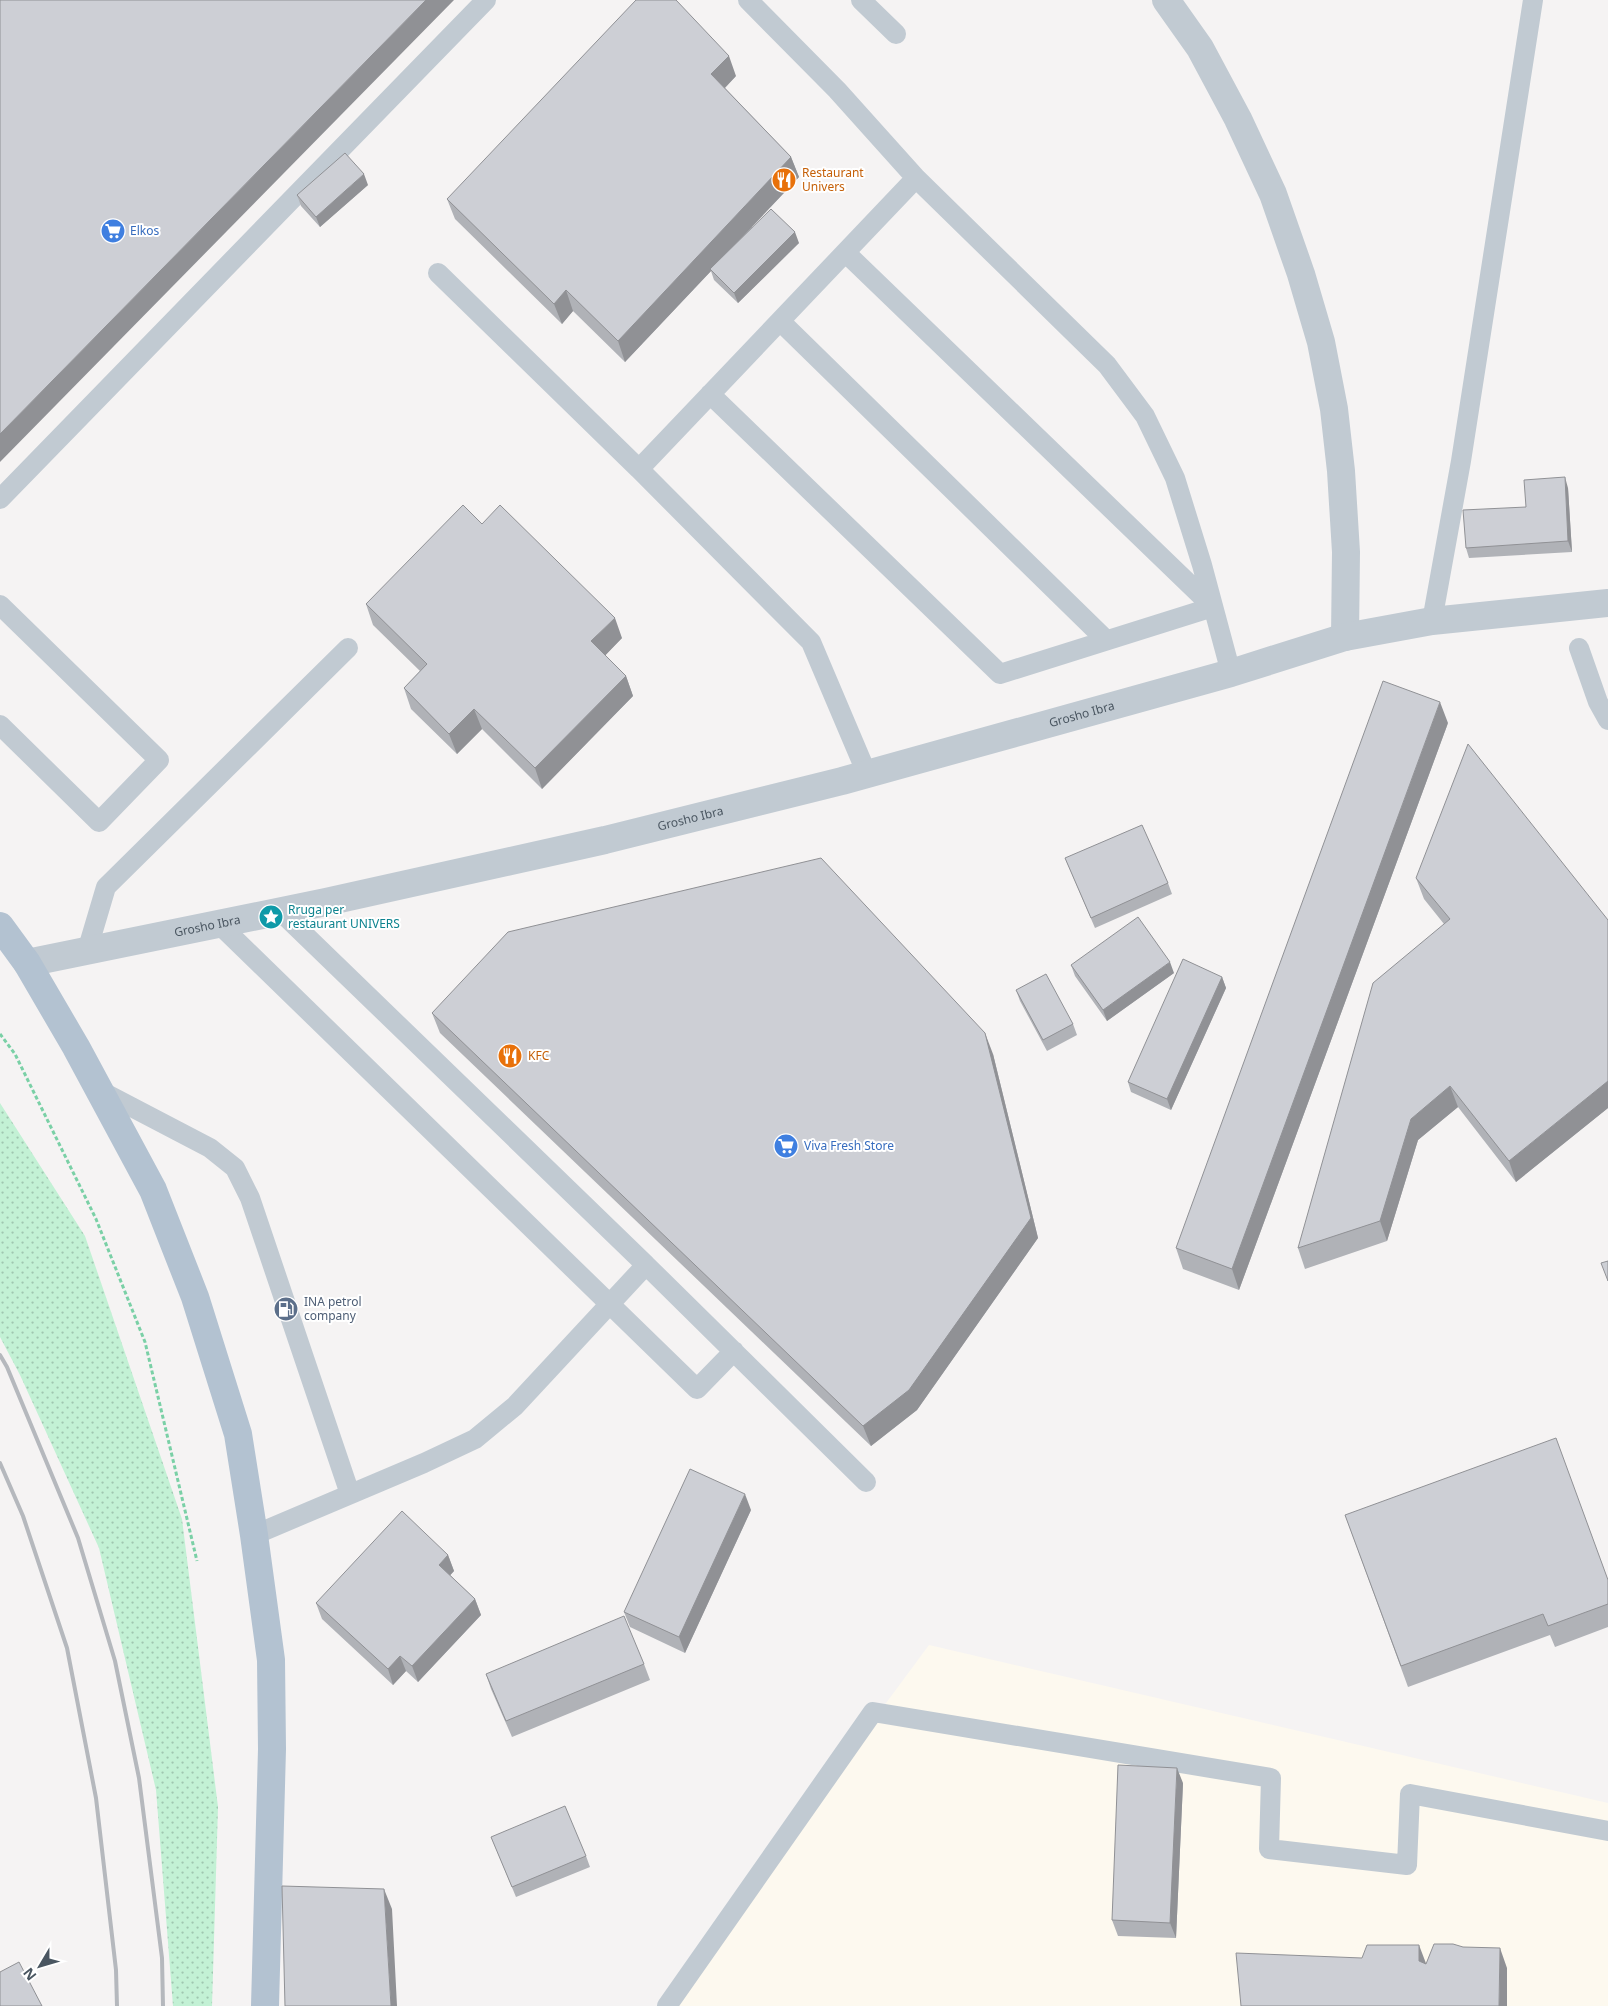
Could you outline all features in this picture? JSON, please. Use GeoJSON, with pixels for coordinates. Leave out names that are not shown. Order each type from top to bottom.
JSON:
{"type":"FeatureCollection","features":[{"type":"Feature","properties":{"kind":"main road"},"geometry":{"type":"LineString","coordinates":[[0,926],[27,964],[99,1090],[153,1190],[195,1297],[238,1434],[271,1660],[272,1748],[265,2006]]}},
{"type":"Feature","properties":{"kind":"street"},"geometry":{"type":"LineString","coordinates":[[1166,0],[1200,48],[1238,119],[1273,194],[1301,274],[1321,342],[1334,409],[1340,471],[1346,552],[1345,637]]}},
{"type":"Feature","properties":{"kind":"street","name":"Grosho Ibra"},"geometry":{"type":"LineString","coordinates":[[27,964],[605,840],[867,774],[1231,673],[1345,637],[1432,621],[1608,603]]}},
{"type":"Feature","properties":{"kind":"lane"},"geometry":{"type":"LineString","coordinates":[[0,499],[486,0]]}},
{"type":"Feature","properties":{"kind":"lane"},"geometry":{"type":"LineString","coordinates":[[748,0],[837,90],[916,178],[1107,365],[1145,416],[1174,478],[1202,564],[1231,673]]}},
{"type":"Feature","properties":{"kind":"lane"},"geometry":{"type":"LineString","coordinates":[[861,0],[896,34]]}},
{"type":"Feature","properties":{"kind":"lane"},"geometry":{"type":"LineString","coordinates":[[1432,621],[1461,461],[1533,0]]}},
{"type":"Feature","properties":{"kind":"lane"},"geometry":{"type":"LineString","coordinates":[[639,469],[916,178]]}},
{"type":"Feature","properties":{"kind":"lane"},"geometry":{"type":"LineString","coordinates":[[846,252],[1213,607]]}},
{"type":"Feature","properties":{"kind":"lane"},"geometry":{"type":"LineString","coordinates":[[438,273],[639,469],[811,642],[867,774]]}},
{"type":"Feature","properties":{"kind":"lane"},"geometry":{"type":"LineString","coordinates":[[780,321],[1106,640]]}},
{"type":"Feature","properties":{"kind":"lane"},"geometry":{"type":"LineString","coordinates":[[710,394],[1000,674],[1213,607]]}},
{"type":"Feature","properties":{"kind":"lane"},"geometry":{"type":"LineString","coordinates":[[0,605],[159,760],[99,822],[0,725]]}},
{"type":"Feature","properties":{"kind":"lane"},"geometry":{"type":"LineString","coordinates":[[87,951],[106,887],[348,648]]}},
{"type":"Feature","properties":{"kind":"lane"},"geometry":{"type":"LineString","coordinates":[[1578,648],[1598,702],[1608,720]]}},
{"type":"Feature","properties":{"kind":"lane"},"geometry":{"type":"LineString","coordinates":[[280,911],[646,1265],[866,1482]]}},
{"type":"Feature","properties":{"kind":"lane"},"geometry":{"type":"LineString","coordinates":[[219,924],[697,1389],[734,1351]]}},
{"type":"Feature","properties":{"kind":"lane"},"geometry":{"type":"LineString","coordinates":[[99,1090],[210,1148],[235,1168],[250,1198],[350,1494]]}},
{"type":"Feature","properties":{"kind":"lane"},"geometry":{"type":"LineString","coordinates":[[254,1535],[475,1439],[515,1406],[646,1265]]}},
{"type":"Feature","properties":{"kind":"lane"},"geometry":{"type":"LineString","coordinates":[[667,2006],[873,1712],[1271,1778],[1269,1849],[1407,1865],[1410,1794],[1608,1831]]}},
{"type":"Feature","properties":{"kind":"path"},"geometry":{"type":"LineString","coordinates":[[0,1034],[15,1054],[96,1218],[145,1342],[197,1561]]}},
{"type":"Feature","properties":{"kind":"shaded area"},"geometry":{"type":"Polygon","coordinates":[[[929,1645],[1608,1803],[1608,2006],[662,2006],[929,1645]]]}},
{"type":"Feature","properties":{"kind":"green space"},"geometry":{"type":"Polygon","coordinates":[[[0,1103],[85,1236],[182,1519],[218,1807],[212,2006],[173,2006],[156,1790],[99,1548],[20,1375],[0,1337],[0,1103]]]}},
{"type":"Feature","properties":{"kind":"building","name":"Elkos"},"geometry":{"type":"Polygon","coordinates":[[[0,0],[426,0],[0,434],[0,0]]]}},
{"type":"Feature","properties":{"kind":"building"},"geometry":{"type":"Polygon","coordinates":[[[636,0],[676,0],[729,56],[711,74],[791,157],[618,341],[566,290],[554,304],[447,199],[636,0]]]}},
{"type":"Feature","properties":{"kind":"building"},"geometry":{"type":"Polygon","coordinates":[[[345,153],[364,174],[316,217],[297,195],[345,153]]]}},
{"type":"Feature","properties":{"kind":"building"},"geometry":{"type":"Polygon","coordinates":[[[771,209],[795,232],[734,293],[710,269],[771,209]]]}},
{"type":"Feature","properties":{"kind":"building"},"geometry":{"type":"Polygon","coordinates":[[[1565,477],[1568,541],[1466,548],[1463,510],[1526,507],[1524,480],[1565,477]]]}},
{"type":"Feature","properties":{"kind":"building"},"geometry":{"type":"Polygon","coordinates":[[[463,505],[482,524],[500,505],[615,618],[591,641],[626,676],[535,768],[474,709],[449,734],[404,688],[427,664],[366,604],[463,505]]]}},
{"type":"Feature","properties":{"kind":"building"},"geometry":{"type":"Polygon","coordinates":[[[1383,681],[1440,702],[1232,1269],[1176,1248],[1383,681]]]}},
{"type":"Feature","properties":{"kind":"building"},"geometry":{"type":"Polygon","coordinates":[[[1468,744],[1608,920],[1608,1081],[1509,1161],[1450,1086],[1411,1119],[1380,1221],[1298,1248],[1373,983],[1450,919],[1416,878],[1468,744]]]}},
{"type":"Feature","properties":{"kind":"building"},"geometry":{"type":"Polygon","coordinates":[[[1142,825],[1168,883],[1091,918],[1065,858],[1142,825]]]}},
{"type":"Feature","properties":{"kind":"building","name":"Viva Fresh Store"},"geometry":{"type":"Polygon","coordinates":[[[821,858],[985,1033],[1031,1218],[909,1390],[863,1426],[432,1013],[508,932],[821,858]]]}},
{"type":"Feature","properties":{"kind":"building"},"geometry":{"type":"Polygon","coordinates":[[[1138,917],[1170,962],[1103,1010],[1071,965],[1138,917]]]}},
{"type":"Feature","properties":{"kind":"building"},"geometry":{"type":"Polygon","coordinates":[[[1183,959],[1222,977],[1167,1099],[1128,1082],[1183,959]]]}},
{"type":"Feature","properties":{"kind":"building"},"geometry":{"type":"Polygon","coordinates":[[[1046,974],[1073,1024],[1043,1040],[1016,990],[1046,974]]]}},
{"type":"Feature","properties":{"kind":"building"},"geometry":{"type":"Polygon","coordinates":[[[1608,1261],[1608,1281],[1601,1263],[1608,1261]]]}},
{"type":"Feature","properties":{"kind":"building"},"geometry":{"type":"Polygon","coordinates":[[[1556,1438],[1608,1580],[1608,1604],[1548,1626],[1543,1614],[1401,1666],[1345,1515],[1556,1438]]]}},
{"type":"Feature","properties":{"kind":"building"},"geometry":{"type":"Polygon","coordinates":[[[690,1469],[745,1494],[679,1637],[624,1612],[690,1469]]]}},
{"type":"Feature","properties":{"kind":"building"},"geometry":{"type":"Polygon","coordinates":[[[402,1511],[448,1555],[439,1565],[475,1599],[412,1666],[400,1656],[388,1669],[316,1603],[402,1511]]]}},
{"type":"Feature","properties":{"kind":"building"},"geometry":{"type":"Polygon","coordinates":[[[624,1616],[644,1664],[506,1721],[486,1674],[624,1616]]]}},
{"type":"Feature","properties":{"kind":"building"},"geometry":{"type":"Polygon","coordinates":[[[1118,1765],[1177,1768],[1170,1923],[1112,1920],[1118,1765]]]}},
{"type":"Feature","properties":{"kind":"building"},"geometry":{"type":"Polygon","coordinates":[[[565,1806],[586,1856],[512,1887],[491,1837],[565,1806]]]}},
{"type":"Feature","properties":{"kind":"building"},"geometry":{"type":"Polygon","coordinates":[[[282,1886],[384,1889],[391,2006],[285,2006],[282,1886]]]}},
{"type":"Feature","properties":{"kind":"building"},"geometry":{"type":"Polygon","coordinates":[[[1434,1944],[1500,1948],[1499,2006],[1241,2006],[1236,1953],[1362,1958],[1367,1945],[1419,1945],[1419,1961],[1426,1964],[1434,1944]]]}},
{"type":"Feature","properties":{"kind":"building"},"geometry":{"type":"Polygon","coordinates":[[[19,1962],[42,2006],[0,2006],[0,1972],[19,1962]]]}},
{"type":"Feature","properties":{"kind":"railway"},"geometry":{"type":"LineString","coordinates":[[0,1355],[7,1367],[78,1538],[115,1661],[139,1778],[162,1958],[163,2006]]}},
{"type":"Feature","properties":{"kind":"railway"},"geometry":{"type":"LineString","coordinates":[[0,1463],[23,1516],[67,1648],[96,1798],[116,1970],[117,2006]]}},
{"type":"Feature","properties":{"kind":"place","name":"Restaurant Univers"},"geometry":{"type":"Point","coordinates":[784,180]}},
{"type":"Feature","properties":{"kind":"place","name":"Elkos"},"geometry":{"type":"Point","coordinates":[113,231]}},
{"type":"Feature","properties":{"kind":"place","name":"Rruga per restaurant UNIVERS"},"geometry":{"type":"Point","coordinates":[271,917]}},
{"type":"Feature","properties":{"kind":"place","name":"KFC"},"geometry":{"type":"Point","coordinates":[510,1056]}},
{"type":"Feature","properties":{"kind":"place","name":"Viva Fresh Store"},"geometry":{"type":"Point","coordinates":[786,1146]}},
{"type":"Feature","properties":{"kind":"place","name":"INA petrol company"},"geometry":{"type":"Point","coordinates":[286,1309]}}]}
